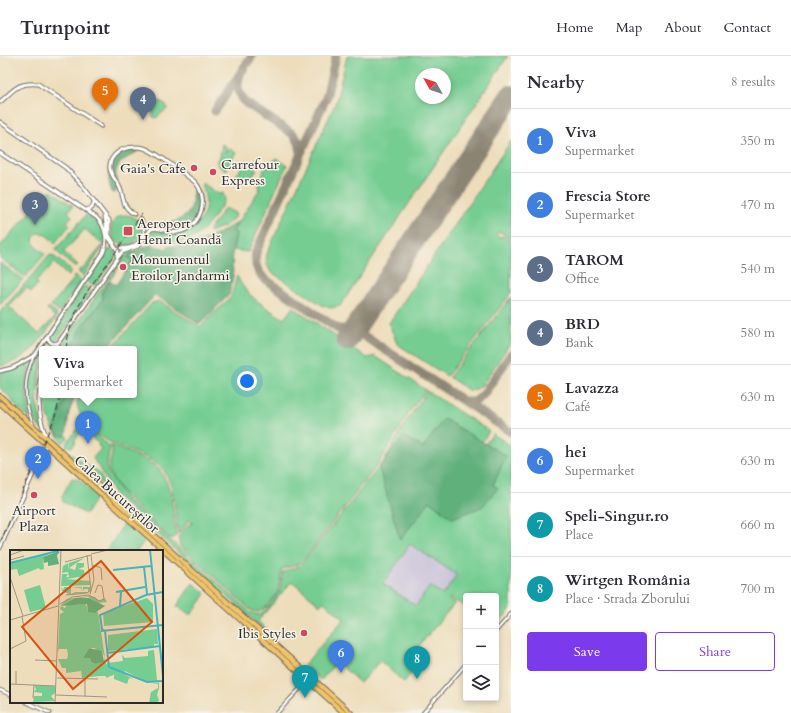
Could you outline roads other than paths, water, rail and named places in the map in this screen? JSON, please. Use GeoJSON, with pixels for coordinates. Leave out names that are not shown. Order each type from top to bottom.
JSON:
{"type":"FeatureCollection","features":[{"type":"Feature","properties":{"kind":"highway","name":"Calea Bucureștilor"},"geometry":{"type":"LineString","coordinates":[[0,396],[351,713]]}},
{"type":"Feature","properties":{"kind":"highway","name":"Calea Bucureștilor"},"geometry":{"type":"LineString","coordinates":[[0,403],[344,713]]}},
{"type":"Feature","properties":{"kind":"street"},"geometry":{"type":"LineString","coordinates":[[0,102],[16,88],[22,85],[40,84],[101,126]]}},
{"type":"Feature","properties":{"kind":"street"},"geometry":{"type":"LineString","coordinates":[[65,101],[71,99]]}},
{"type":"Feature","properties":{"kind":"street"},"geometry":{"type":"LineString","coordinates":[[0,122],[66,168],[81,184],[110,221],[109,234],[114,243]]}},
{"type":"Feature","properties":{"kind":"street"},"geometry":{"type":"LineString","coordinates":[[55,346],[122,252],[134,249],[141,244],[147,232],[151,229],[157,227],[168,232],[181,231],[189,228],[198,219],[203,205],[201,191],[198,185],[192,180],[147,149],[135,147],[127,148],[112,157],[110,168],[111,173],[120,188],[125,206],[134,214]]}},
{"type":"Feature","properties":{"kind":"street"},"geometry":{"type":"LineString","coordinates":[[0,154],[86,210],[102,223],[106,246],[103,253],[40,346]]}},
{"type":"Feature","properties":{"kind":"street"},"geometry":{"type":"LineString","coordinates":[[86,210],[92,208],[94,202]]}},
{"type":"Feature","properties":{"kind":"street"},"geometry":{"type":"LineString","coordinates":[[105,216],[108,239],[118,252],[116,259]]}},
{"type":"Feature","properties":{"kind":"street"},"geometry":{"type":"LineString","coordinates":[[121,248],[132,247],[140,241],[144,231],[144,225],[141,220]]}},
{"type":"Feature","properties":{"kind":"street"},"geometry":{"type":"LineString","coordinates":[[48,335],[50,342],[57,342]]}},
{"type":"Feature","properties":{"kind":"street"},"geometry":{"type":"LineString","coordinates":[[34,427],[28,409],[26,392],[28,373],[38,349]]}},
{"type":"Feature","properties":{"kind":"street"},"geometry":{"type":"LineString","coordinates":[[21,363],[38,349]]}},
{"type":"Feature","properties":{"kind":"street"},"geometry":{"type":"LineString","coordinates":[[0,371],[12,368],[39,354]]}},
{"type":"Feature","properties":{"kind":"street"},"geometry":{"type":"LineString","coordinates":[[39,398],[43,426],[48,440]]}},
{"type":"Feature","properties":{"kind":"street"},"geometry":{"type":"LineString","coordinates":[[0,548],[46,445]]}},
{"type":"Feature","properties":{"kind":"street"},"geometry":{"type":"LineString","coordinates":[[498,629],[510,616]]}},
{"type":"Feature","properties":{"kind":"street"},"geometry":{"type":"LineString","coordinates":[[423,713],[465,665]]}},
{"type":"Feature","properties":{"kind":"street"},"geometry":{"type":"LineString","coordinates":[[277,713],[308,680]]}},
{"type":"Feature","properties":{"kind":"street"},"geometry":{"type":"LineString","coordinates":[[0,690],[10,695]]}},
{"type":"Feature","properties":{"kind":"street"},"geometry":{"type":"LineString","coordinates":[[28,703],[50,713]]}},
{"type":"Feature","properties":{"kind":"tunnel"},"geometry":{"type":"LineString","coordinates":[[134,214],[141,220]]}},
{"type":"Feature","properties":{"kind":"tunnel"},"geometry":{"type":"LineString","coordinates":[[114,243],[121,248]]}},
{"type":"Feature","properties":{"kind":"railway"},"geometry":{"type":"LineString","coordinates":[[66,346],[71,324],[80,304],[142,214]]}},
{"type":"Feature","properties":{"kind":"railway"},"geometry":{"type":"LineString","coordinates":[[0,543],[54,419],[60,398]]}},
{"type":"Feature","properties":{"kind":"place","name":"Lavazza"},"geometry":{"type":"Point","coordinates":[105,111]}},
{"type":"Feature","properties":{"kind":"place","name":"BRD"},"geometry":{"type":"Point","coordinates":[143,120]}},
{"type":"Feature","properties":{"kind":"place","name":"Gaia's Cafe"},"geometry":{"type":"Point","coordinates":[194,168]}},
{"type":"Feature","properties":{"kind":"place","name":"Carrefour Express"},"geometry":{"type":"Point","coordinates":[213,172]}},
{"type":"Feature","properties":{"kind":"place","name":"TAROM"},"geometry":{"type":"Point","coordinates":[35,225]}},
{"type":"Feature","properties":{"kind":"place","name":"Aeroport Henri Coandă"},"geometry":{"type":"Point","coordinates":[128,231]}},
{"type":"Feature","properties":{"kind":"place","name":"Monumentul Eroilor Jandarmi"},"geometry":{"type":"Point","coordinates":[123,267]}},
{"type":"Feature","properties":{"kind":"place","name":"Viva"},"geometry":{"type":"Point","coordinates":[88,444]}},
{"type":"Feature","properties":{"kind":"place","name":"Frescia Store"},"geometry":{"type":"Point","coordinates":[38,479]}},
{"type":"Feature","properties":{"kind":"place","name":"Airport Plaza"},"geometry":{"type":"Point","coordinates":[34,495]}},
{"type":"Feature","properties":{"kind":"place","name":"Ibis Styles"},"geometry":{"type":"Point","coordinates":[304,633]}},
{"type":"Feature","properties":{"kind":"place","name":"hei"},"geometry":{"type":"Point","coordinates":[341,673]}},
{"type":"Feature","properties":{"kind":"place","name":"Wirtgen România"},"geometry":{"type":"Point","coordinates":[417,679]}},
{"type":"Feature","properties":{"kind":"place","name":"Speli-Singur.ro"},"geometry":{"type":"Point","coordinates":[305,698]}}]}
